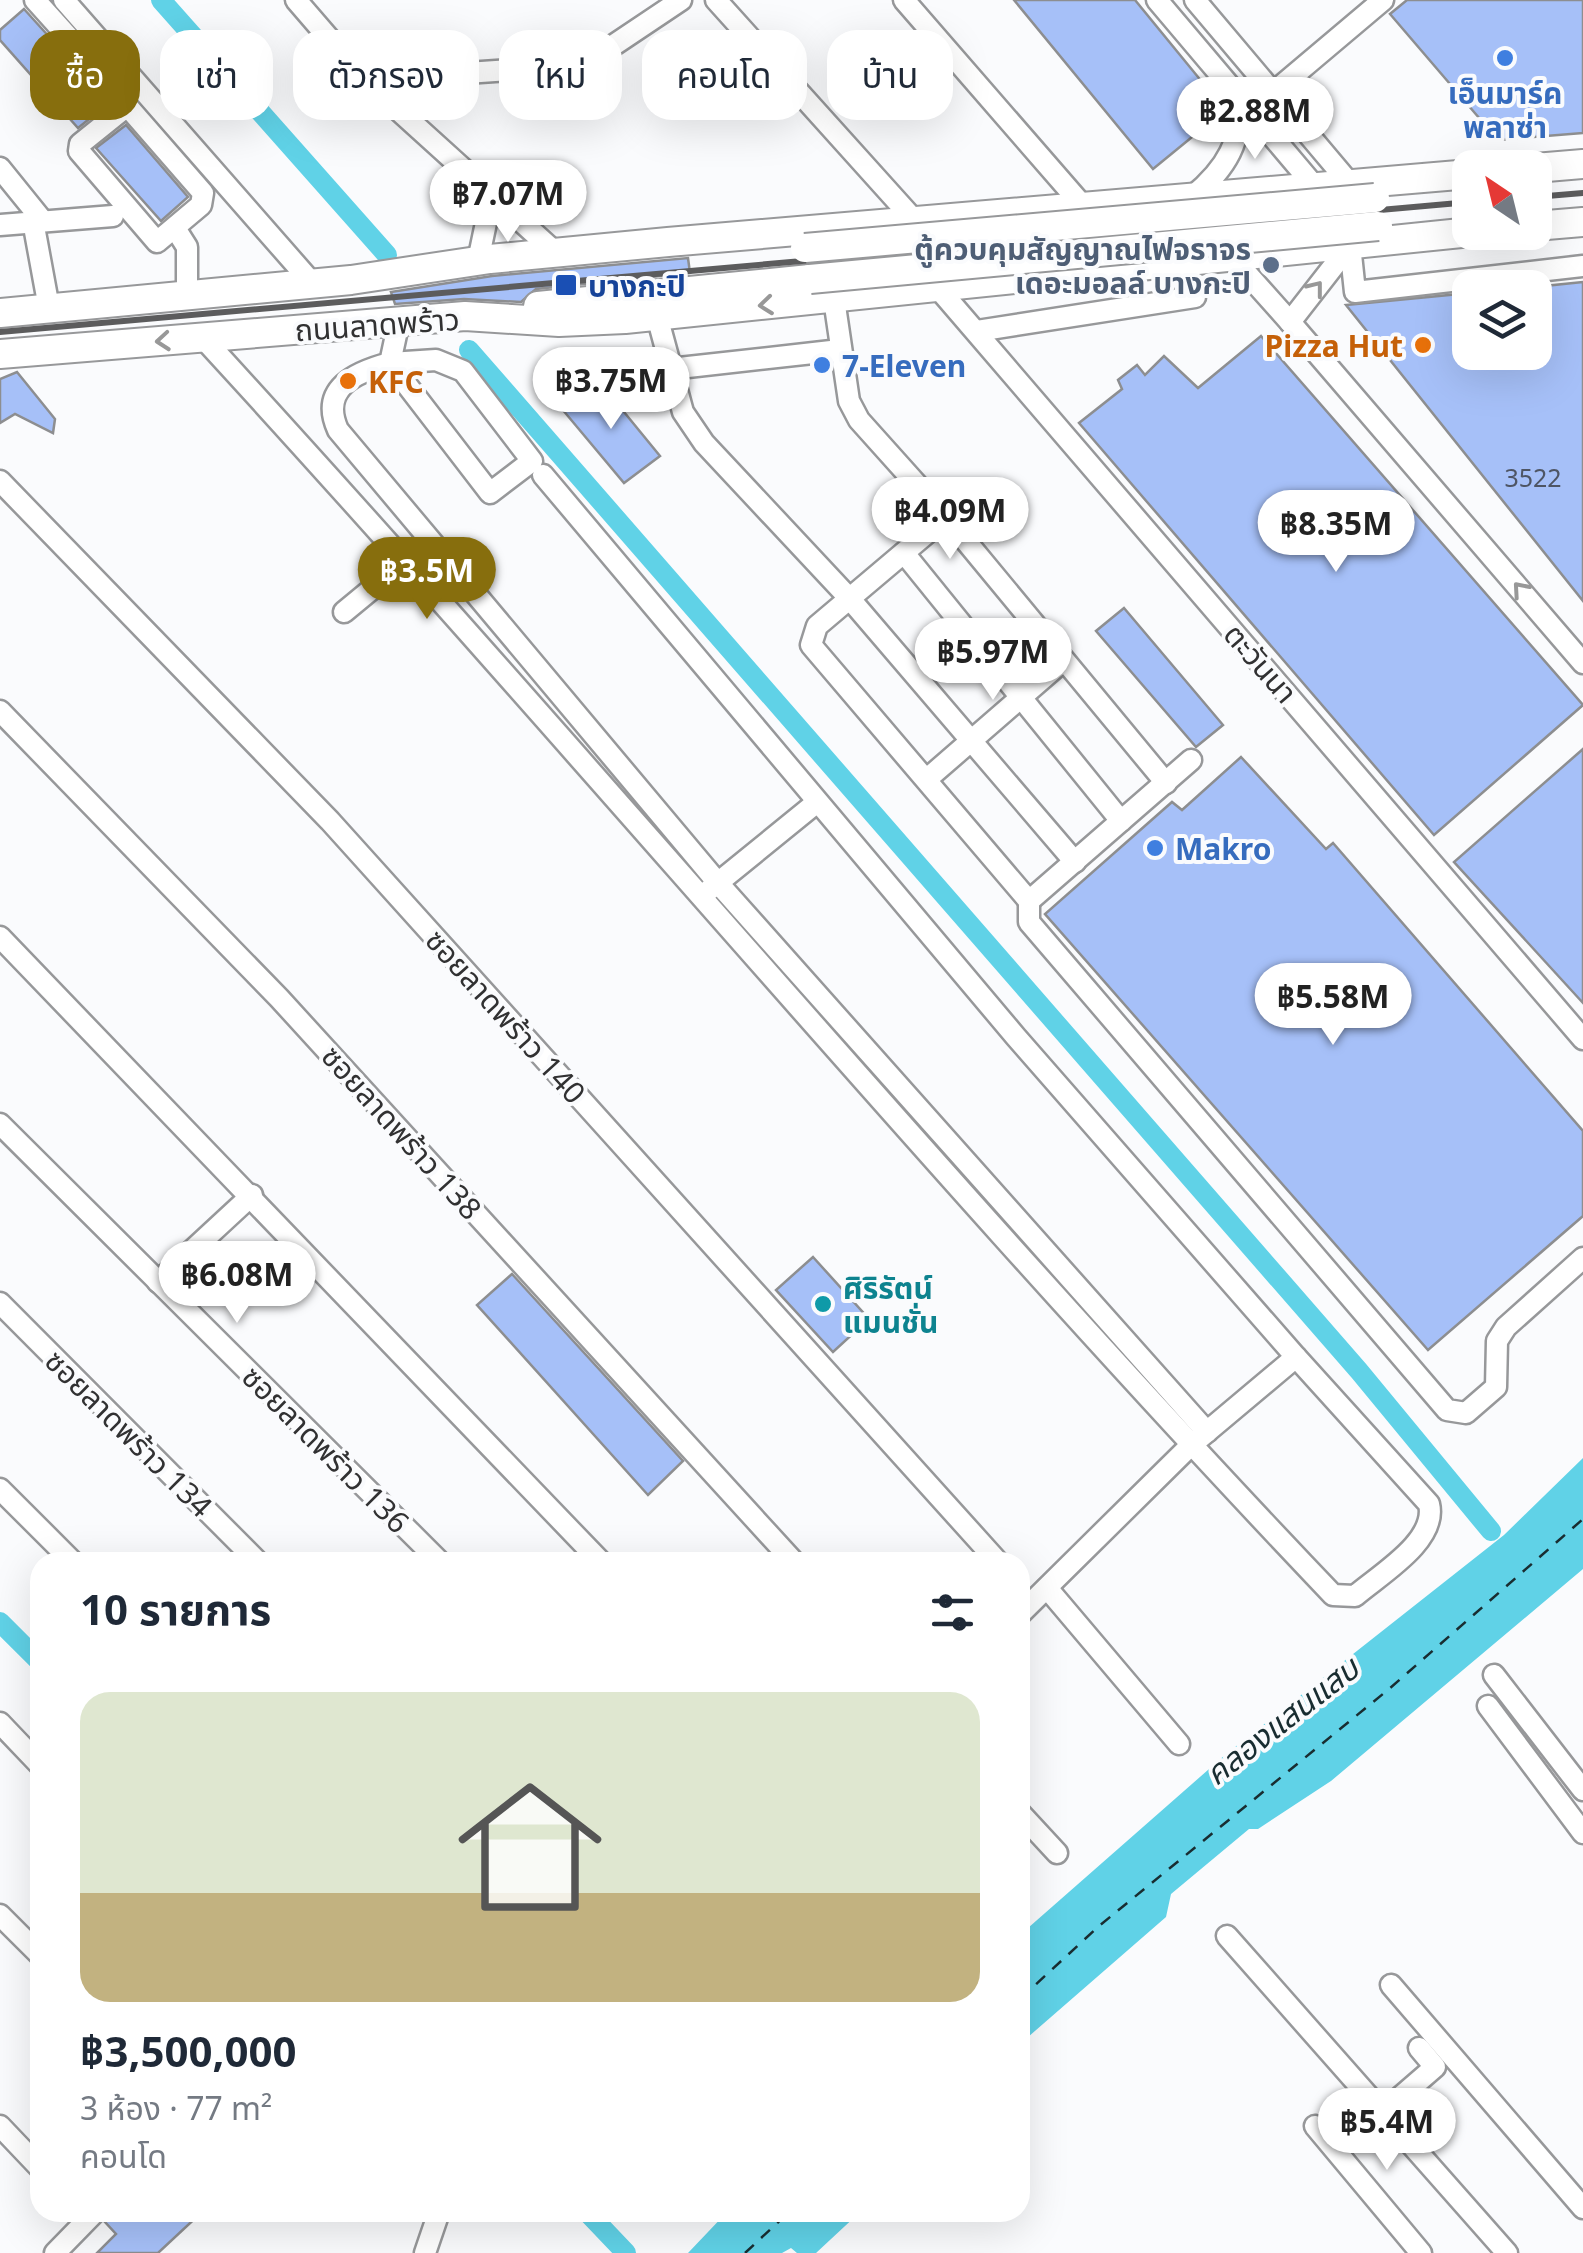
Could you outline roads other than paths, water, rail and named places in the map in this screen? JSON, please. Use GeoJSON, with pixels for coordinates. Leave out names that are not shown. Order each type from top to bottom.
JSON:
{"type":"FeatureCollection","features":[{"type":"Feature","properties":{"kind":"main road"},"geometry":{"type":"LineString","coordinates":[[1552,167],[1583,164]]}},
{"type":"Feature","properties":{"kind":"main road","name":"ถนนลาดพร้าว"},"geometry":{"type":"LineString","coordinates":[[0,313],[351,280],[556,253],[1452,176]]}},
{"type":"Feature","properties":{"kind":"main road"},"geometry":{"type":"LineString","coordinates":[[1552,182],[1583,179]]}},
{"type":"Feature","properties":{"kind":"main road"},"geometry":{"type":"LineString","coordinates":[[1352,186],[1354,244]]}},
{"type":"Feature","properties":{"kind":"main road"},"geometry":{"type":"LineString","coordinates":[[1316,188],[1354,244]]}},
{"type":"Feature","properties":{"kind":"main road"},"geometry":{"type":"LineString","coordinates":[[351,280],[482,277],[1452,191]]}},
{"type":"Feature","properties":{"kind":"main road"},"geometry":{"type":"LineString","coordinates":[[1552,210],[1583,207]]}},
{"type":"Feature","properties":{"kind":"main road"},"geometry":{"type":"LineString","coordinates":[[465,316],[810,279],[1452,220]]}},
{"type":"Feature","properties":{"kind":"main road"},"geometry":{"type":"LineString","coordinates":[[1552,225],[1583,222]]}},
{"type":"Feature","properties":{"kind":"main road","name":"ถนนลาดพร้าว"},"geometry":{"type":"LineString","coordinates":[[0,354],[465,316],[559,322],[657,316],[1452,234]]}},
{"type":"Feature","properties":{"kind":"street"},"geometry":{"type":"LineString","coordinates":[[35,0],[62,30]]}},
{"type":"Feature","properties":{"kind":"street"},"geometry":{"type":"LineString","coordinates":[[64,0],[313,284]]}},
{"type":"Feature","properties":{"kind":"street"},"geometry":{"type":"LineString","coordinates":[[296,0],[322,30]]}},
{"type":"Feature","properties":{"kind":"street"},"geometry":{"type":"LineString","coordinates":[[479,72],[584,64],[681,0]]}},
{"type":"Feature","properties":{"kind":"street"},"geometry":{"type":"LineString","coordinates":[[716,0],[915,220]]}},
{"type":"Feature","properties":{"kind":"street"},"geometry":{"type":"LineString","coordinates":[[904,0],[1082,206]]}},
{"type":"Feature","properties":{"kind":"street"},"geometry":{"type":"LineString","coordinates":[[1157,0],[1316,188]]}},
{"type":"Feature","properties":{"kind":"street"},"geometry":{"type":"LineString","coordinates":[[1195,0],[1352,186]]}},
{"type":"Feature","properties":{"kind":"street"},"geometry":{"type":"LineString","coordinates":[[1274,92],[1381,1]]}},
{"type":"Feature","properties":{"kind":"street"},"geometry":{"type":"LineString","coordinates":[[1192,197],[1210,183],[1232,153],[1240,118],[1237,94]]}},
{"type":"Feature","properties":{"kind":"street"},"geometry":{"type":"LineString","coordinates":[[110,120],[80,144],[80,151],[155,241],[201,205],[204,194],[139,120]]}},
{"type":"Feature","properties":{"kind":"street"},"geometry":{"type":"LineString","coordinates":[[407,120],[491,199],[556,253]]}},
{"type":"Feature","properties":{"kind":"street"},"geometry":{"type":"LineString","coordinates":[[0,168],[38,221],[48,308]]}},
{"type":"Feature","properties":{"kind":"street"},"geometry":{"type":"LineString","coordinates":[[478,261],[491,199]]}},
{"type":"Feature","properties":{"kind":"street"},"geometry":{"type":"LineString","coordinates":[[0,225],[113,216]]}},
{"type":"Feature","properties":{"kind":"street"},"geometry":{"type":"LineString","coordinates":[[175,228],[187,247],[187,295]]}},
{"type":"Feature","properties":{"kind":"street"},"geometry":{"type":"LineString","coordinates":[[1354,244],[1355,292],[1583,266]]}},
{"type":"Feature","properties":{"kind":"street"},"geometry":{"type":"LineString","coordinates":[[1290,322],[1354,244]]}},
{"type":"Feature","properties":{"kind":"street"},"geometry":{"type":"LineString","coordinates":[[1232,257],[1583,663]]}},
{"type":"Feature","properties":{"kind":"street","name":"ตะวันนา"},"geometry":{"type":"LineString","coordinates":[[938,288],[1583,1040]]}},
{"type":"Feature","properties":{"kind":"street"},"geometry":{"type":"LineString","coordinates":[[977,331],[1195,297]]}},
{"type":"Feature","properties":{"kind":"street"},"geometry":{"type":"LineString","coordinates":[[834,299],[849,401],[859,420],[946,517],[1166,783]]}},
{"type":"Feature","properties":{"kind":"street"},"geometry":{"type":"LineString","coordinates":[[657,316],[682,412],[704,444],[850,599],[1075,862]]}},
{"type":"Feature","properties":{"kind":"street"},"geometry":{"type":"LineString","coordinates":[[390,363],[399,322]]}},
{"type":"Feature","properties":{"kind":"street"},"geometry":{"type":"LineString","coordinates":[[203,338],[407,560],[682,878],[1190,1446],[1332,1596],[1355,1596],[1423,1536],[1431,1522],[1429,1504],[1296,1357],[816,803],[543,475]]}},
{"type":"Feature","properties":{"kind":"street"},"geometry":{"type":"LineString","coordinates":[[670,369],[840,350]]}},
{"type":"Feature","properties":{"kind":"street"},"geometry":{"type":"LineString","coordinates":[[390,363],[490,492],[532,461],[456,365],[436,360],[390,363],[362,370],[343,383],[332,405],[338,430],[718,882],[1207,1432]]}},
{"type":"Feature","properties":{"kind":"street","name":"ซอยลาดพร้าว 140"},"geometry":{"type":"LineString","coordinates":[[0,481],[330,821],[989,1552]]}},
{"type":"Feature","properties":{"kind":"street"},"geometry":{"type":"LineString","coordinates":[[946,517],[817,626],[811,645],[1028,902],[1029,922],[1448,1410],[1457,1415],[1466,1413],[1496,1387],[1497,1340],[1506,1327],[1583,1258]]}},
{"type":"Feature","properties":{"kind":"street"},"geometry":{"type":"LineString","coordinates":[[904,553],[1122,822]]}},
{"type":"Feature","properties":{"kind":"street"},"geometry":{"type":"LineString","coordinates":[[344,612],[407,560]]}},
{"type":"Feature","properties":{"kind":"street"},"geometry":{"type":"LineString","coordinates":[[927,779],[1063,661]]}},
{"type":"Feature","properties":{"kind":"street","name":"ซอยลาดพร้าว 138"},"geometry":{"type":"LineString","coordinates":[[0,711],[229,944],[785,1552]]}},
{"type":"Feature","properties":{"kind":"street"},"geometry":{"type":"LineString","coordinates":[[1028,902],[1191,760]]}},
{"type":"Feature","properties":{"kind":"street"},"geometry":{"type":"LineString","coordinates":[[700,898],[816,803]]}},
{"type":"Feature","properties":{"kind":"street"},"geometry":{"type":"LineString","coordinates":[[0,937],[591,1552]]}},
{"type":"Feature","properties":{"kind":"street","name":"ซอยลาดพร้าว 136"},"geometry":{"type":"LineString","coordinates":[[0,1124],[430,1552]]}},
{"type":"Feature","properties":{"kind":"street"},"geometry":{"type":"LineString","coordinates":[[158,1282],[252,1195]]}},
{"type":"Feature","properties":{"kind":"street","name":"ซอยลาดพร้าว 134"},"geometry":{"type":"LineString","coordinates":[[0,1303],[248,1552]]}},
{"type":"Feature","properties":{"kind":"street"},"geometry":{"type":"LineString","coordinates":[[1179,1744],[1030,1598],[1190,1446],[1296,1357]]}},
{"type":"Feature","properties":{"kind":"street"},"geometry":{"type":"LineString","coordinates":[[0,1489],[63,1552]]}},
{"type":"Feature","properties":{"kind":"street"},"geometry":{"type":"LineString","coordinates":[[1494,1675],[1583,1790]]}},
{"type":"Feature","properties":{"kind":"street"},"geometry":{"type":"LineString","coordinates":[[1488,1706],[1583,1833]]}},
{"type":"Feature","properties":{"kind":"street"},"geometry":{"type":"LineString","coordinates":[[0,1723],[30,1754]]}},
{"type":"Feature","properties":{"kind":"street"},"geometry":{"type":"LineString","coordinates":[[1030,1823],[1057,1853]]}},
{"type":"Feature","properties":{"kind":"street"},"geometry":{"type":"LineString","coordinates":[[0,1915],[30,1944]]}},
{"type":"Feature","properties":{"kind":"street"},"geometry":{"type":"LineString","coordinates":[[1227,1936],[1507,2253]]}},
{"type":"Feature","properties":{"kind":"street"},"geometry":{"type":"LineString","coordinates":[[1392,1985],[1583,2208]]}},
{"type":"Feature","properties":{"kind":"street"},"geometry":{"type":"LineString","coordinates":[[1382,2112],[1435,2067],[1419,2048]]}},
{"type":"Feature","properties":{"kind":"street"},"geometry":{"type":"LineString","coordinates":[[0,2126],[30,2158]]}},
{"type":"Feature","properties":{"kind":"street"},"geometry":{"type":"LineString","coordinates":[[1315,2126],[1421,2253]]}},
{"type":"Feature","properties":{"kind":"street"},"geometry":{"type":"LineString","coordinates":[[55,2253],[83,2222]]}},
{"type":"Feature","properties":{"kind":"street"},"geometry":{"type":"LineString","coordinates":[[425,2253],[436,2222]]}},
{"type":"Feature","properties":{"kind":"water","name":"คลองแสนแสบ"},"geometry":{"type":"Polygon","coordinates":[[[1583,1458],[1583,1569],[1331,1781],[1258,1829],[1249,1829],[1171,1894],[1166,1917],[1030,2035],[1030,1926],[1225,1755],[1504,1535],[1583,1458]]]}},
{"type":"Feature","properties":{"kind":"water"},"geometry":{"type":"Polygon","coordinates":[[[717,2222],[849,2222],[816,2253],[797,2253],[791,2248],[782,2253],[688,2253],[717,2222]]]}},
{"type":"Feature","properties":{"kind":"waterway"},"geometry":{"type":"LineString","coordinates":[[161,0],[387,255]]}},
{"type":"Feature","properties":{"kind":"waterway"},"geometry":{"type":"LineString","coordinates":[[469,350],[1359,1371],[1491,1531]]}},
{"type":"Feature","properties":{"kind":"waterway"},"geometry":{"type":"LineString","coordinates":[[0,1622],[30,1652]]}},
{"type":"Feature","properties":{"kind":"waterway"},"geometry":{"type":"LineString","coordinates":[[597,2222],[626,2253]]}},
{"type":"Feature","properties":{"kind":"railway"},"geometry":{"type":"LineString","coordinates":[[1552,196],[1583,193]]}},
{"type":"Feature","properties":{"kind":"railway"},"geometry":{"type":"LineString","coordinates":[[0,332],[1452,204]]}},
{"type":"Feature","properties":{"kind":"place","name":"เอ็นมาร์ค พลาซ่า"},"geometry":{"type":"Point","coordinates":[1505,58]}},
{"type":"Feature","properties":{"kind":"place","name":"ตู้ควบคุมสัญญาณไฟจราจร เดอะมอลล์ บางกะปิ"},"geometry":{"type":"Point","coordinates":[1271,265]}},
{"type":"Feature","properties":{"kind":"place","name":"บางกะปิ"},"geometry":{"type":"Point","coordinates":[566,285]}},
{"type":"Feature","properties":{"kind":"place","name":"Pizza Hut"},"geometry":{"type":"Point","coordinates":[1423,345]}},
{"type":"Feature","properties":{"kind":"place","name":"7-Eleven"},"geometry":{"type":"Point","coordinates":[822,365]}},
{"type":"Feature","properties":{"kind":"place","name":"KFC"},"geometry":{"type":"Point","coordinates":[348,381]}},
{"type":"Feature","properties":{"kind":"place","name":"Makro"},"geometry":{"type":"Point","coordinates":[1155,848]}},
{"type":"Feature","properties":{"kind":"place","name":"ศิริรัตน์ แมนชั่น"},"geometry":{"type":"Point","coordinates":[823,1304]}}]}
